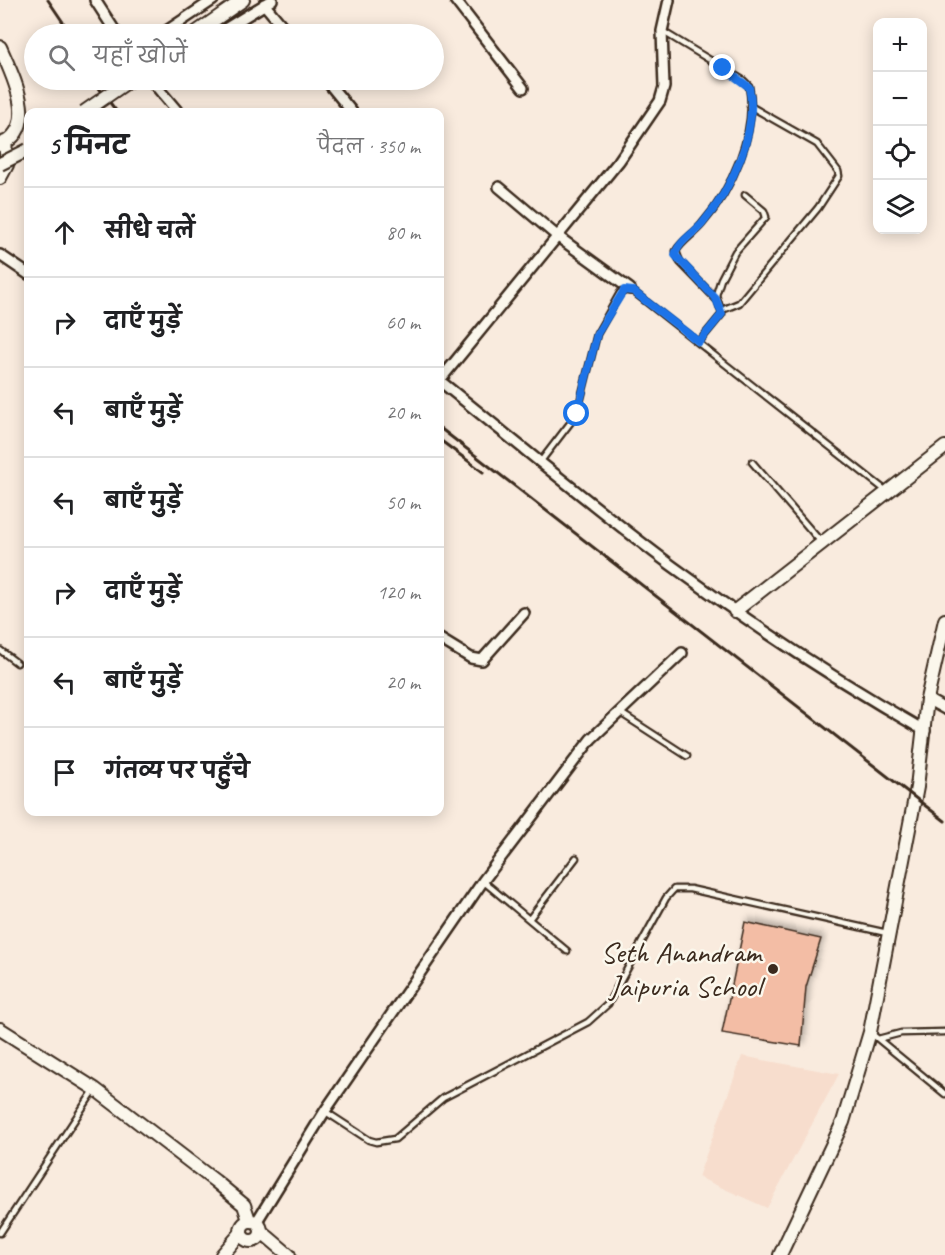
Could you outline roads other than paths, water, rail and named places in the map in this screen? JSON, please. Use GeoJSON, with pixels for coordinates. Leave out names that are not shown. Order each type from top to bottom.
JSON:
{"type":"FeatureCollection","features":[{"type":"Feature","properties":{"kind":"street"},"geometry":{"type":"LineString","coordinates":[[94,0],[110,24]]}},
{"type":"Feature","properties":{"kind":"street"},"geometry":{"type":"LineString","coordinates":[[177,24],[213,0]]}},
{"type":"Feature","properties":{"kind":"street"},"geometry":{"type":"LineString","coordinates":[[208,24],[243,0]]}},
{"type":"Feature","properties":{"kind":"street"},"geometry":{"type":"LineString","coordinates":[[455,0],[523,88]]}},
{"type":"Feature","properties":{"kind":"street"},"geometry":{"type":"LineString","coordinates":[[444,375],[619,161],[660,101],[664,87],[662,31],[669,0]]}},
{"type":"Feature","properties":{"kind":"street"},"geometry":{"type":"LineString","coordinates":[[234,24],[268,2],[282,24]]}},
{"type":"Feature","properties":{"kind":"street"},"geometry":{"type":"LineString","coordinates":[[0,47],[21,104],[22,121],[18,132],[3,144],[7,165],[0,178]]}},
{"type":"Feature","properties":{"kind":"street"},"geometry":{"type":"LineString","coordinates":[[90,108],[116,90]]}},
{"type":"Feature","properties":{"kind":"street"},"geometry":{"type":"LineString","coordinates":[[159,90],[175,108]]}},
{"type":"Feature","properties":{"kind":"street"},"geometry":{"type":"LineString","coordinates":[[334,90],[349,108]]}},
{"type":"Feature","properties":{"kind":"street"},"geometry":{"type":"LineString","coordinates":[[0,164],[24,152]]}},
{"type":"Feature","properties":{"kind":"street"},"geometry":{"type":"LineString","coordinates":[[499,187],[557,236],[630,289]]}},
{"type":"Feature","properties":{"kind":"street"},"geometry":{"type":"LineString","coordinates":[[0,255],[24,271]]}},
{"type":"Feature","properties":{"kind":"street"},"geometry":{"type":"LineString","coordinates":[[444,383],[669,563],[735,611],[850,688],[924,731]]}},
{"type":"Feature","properties":{"kind":"street"},"geometry":{"type":"LineString","coordinates":[[735,611],[945,447]]}},
{"type":"Feature","properties":{"kind":"street"},"geometry":{"type":"LineString","coordinates":[[444,641],[471,658],[482,660],[524,613]]}},
{"type":"Feature","properties":{"kind":"street"},"geometry":{"type":"LineString","coordinates":[[780,1255],[843,1122],[874,1036],[887,933],[909,827],[927,699],[945,620]]}},
{"type":"Feature","properties":{"kind":"street"},"geometry":{"type":"LineString","coordinates":[[224,1252],[245,1237],[257,1239],[256,1225],[325,1111],[483,881],[591,739],[682,653]]}},
{"type":"Feature","properties":{"kind":"street"},"geometry":{"type":"LineString","coordinates":[[927,699],[945,709]]}},
{"type":"Feature","properties":{"kind":"street"},"geometry":{"type":"LineString","coordinates":[[0,1029],[95,1089],[235,1197],[247,1210],[256,1225],[289,1255]]}},
{"type":"Feature","properties":{"kind":"street"},"geometry":{"type":"LineString","coordinates":[[245,1237],[242,1225],[256,1225]]}},
{"type":"Feature","properties":{"kind":"lane"},"geometry":{"type":"LineString","coordinates":[[662,31],[747,83],[750,92],[748,135],[739,166],[702,224],[676,251],[680,262],[716,299],[722,310],[721,316],[699,342]]}},
{"type":"Feature","properties":{"kind":"lane"},"geometry":{"type":"LineString","coordinates":[[722,310],[739,303],[818,208],[839,176],[838,171],[817,144],[750,106]]}},
{"type":"Feature","properties":{"kind":"lane"},"geometry":{"type":"LineString","coordinates":[[716,299],[717,288],[735,252],[766,216],[764,211],[745,195]]}},
{"type":"Feature","properties":{"kind":"lane"},"geometry":{"type":"LineString","coordinates":[[541,462],[577,414],[597,334],[620,293],[630,289],[887,492]]}},
{"type":"Feature","properties":{"kind":"lane"},"geometry":{"type":"LineString","coordinates":[[753,462],[822,543]]}},
{"type":"Feature","properties":{"kind":"lane"},"geometry":{"type":"LineString","coordinates":[[0,650],[17,663]]}},
{"type":"Feature","properties":{"kind":"lane"},"geometry":{"type":"LineString","coordinates":[[619,712],[687,756]]}},
{"type":"Feature","properties":{"kind":"lane"},"geometry":{"type":"LineString","coordinates":[[530,918],[576,858]]}},
{"type":"Feature","properties":{"kind":"lane"},"geometry":{"type":"LineString","coordinates":[[483,881],[567,951]]}},
{"type":"Feature","properties":{"kind":"lane"},"geometry":{"type":"LineString","coordinates":[[325,1111],[369,1140],[376,1142],[395,1139],[443,1098],[588,1022],[608,1004],[666,898],[674,889],[690,889],[887,933]]}},
{"type":"Feature","properties":{"kind":"lane"},"geometry":{"type":"LineString","coordinates":[[874,1036],[945,1032]]}},
{"type":"Feature","properties":{"kind":"lane"},"geometry":{"type":"LineString","coordinates":[[874,1036],[945,1094]]}},
{"type":"Feature","properties":{"kind":"lane"},"geometry":{"type":"LineString","coordinates":[[0,1233],[95,1089]]}},
{"type":"Feature","properties":{"kind":"railway"},"geometry":{"type":"LineString","coordinates":[[48,0],[64,24]]}},
{"type":"Feature","properties":{"kind":"railway"},"geometry":{"type":"LineString","coordinates":[[100,90],[114,108]]}},
{"type":"Feature","properties":{"kind":"railway"},"geometry":{"type":"LineString","coordinates":[[444,431],[945,821]]}},
{"type":"Feature","properties":{"kind":"railway"},"geometry":{"type":"LineString","coordinates":[[444,443],[483,472]]}},
{"type":"Feature","properties":{"kind":"place","name":"Seth Anandram Jaipuria School"},"geometry":{"type":"Point","coordinates":[773,969]}}]}
